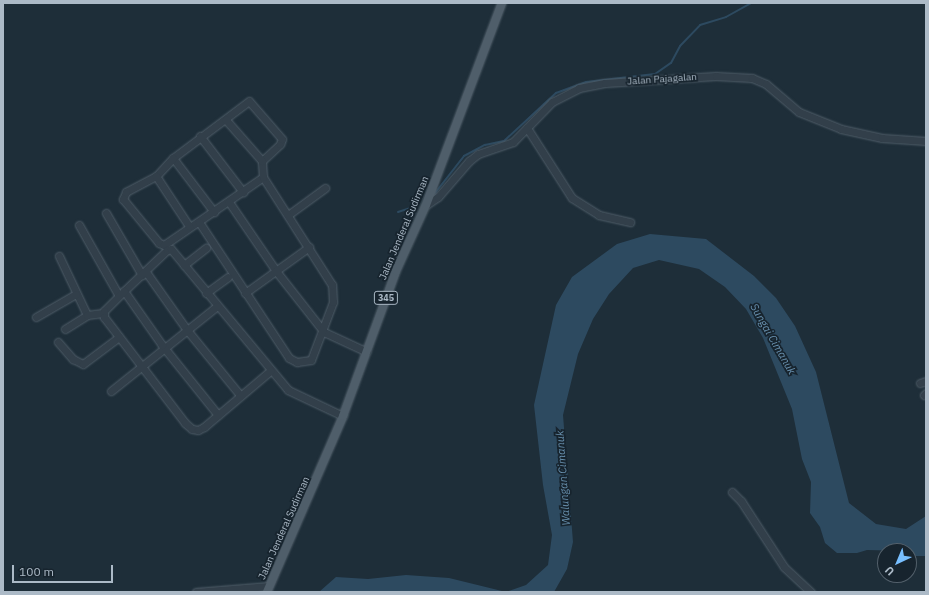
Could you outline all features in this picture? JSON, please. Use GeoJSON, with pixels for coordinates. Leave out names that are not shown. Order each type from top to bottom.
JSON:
{"type":"FeatureCollection","features":[{"type":"Feature","properties":{"kind":"main road","name":"Jalan Jenderal Sudirman"},"geometry":{"type":"LineString","coordinates":[[268,589],[343,416],[396,271],[426,205],[502,3]]}},
{"type":"Feature","properties":{"kind":"street","name":"Jalan Pajagalan"},"geometry":{"type":"LineString","coordinates":[[426,205],[438,197],[478,154],[513,142],[552,102],[588,86],[716,76],[760,81],[799,112],[840,129],[882,138],[926,141]]}},
{"type":"Feature","properties":{"kind":"street"},"geometry":{"type":"LineString","coordinates":[[262,161],[280,144],[282,139],[252,102],[248,101],[226,120],[200,136],[173,158],[156,176],[126,192],[124,200],[162,245],[189,226],[198,222],[229,202],[263,177]]}},
{"type":"Feature","properties":{"kind":"street"},"geometry":{"type":"LineString","coordinates":[[198,222],[245,294],[294,361],[312,360],[324,332],[333,302],[332,285],[263,177],[262,161],[226,120]]}},
{"type":"Feature","properties":{"kind":"street"},"geometry":{"type":"LineString","coordinates":[[526,128],[572,198],[599,215],[630,222]]}},
{"type":"Feature","properties":{"kind":"street"},"geometry":{"type":"LineString","coordinates":[[200,136],[243,192]]}},
{"type":"Feature","properties":{"kind":"street"},"geometry":{"type":"LineString","coordinates":[[173,158],[214,212]]}},
{"type":"Feature","properties":{"kind":"street"},"geometry":{"type":"LineString","coordinates":[[156,176],[189,226]]}},
{"type":"Feature","properties":{"kind":"street"},"geometry":{"type":"LineString","coordinates":[[288,215],[325,188]]}},
{"type":"Feature","properties":{"kind":"street"},"geometry":{"type":"LineString","coordinates":[[229,202],[276,271],[324,332],[367,352]]}},
{"type":"Feature","properties":{"kind":"street"},"geometry":{"type":"LineString","coordinates":[[106,213],[144,273],[240,396]]}},
{"type":"Feature","properties":{"kind":"street"},"geometry":{"type":"LineString","coordinates":[[79,225],[121,294],[218,415]]}},
{"type":"Feature","properties":{"kind":"street"},"geometry":{"type":"LineString","coordinates":[[245,294],[309,247]]}},
{"type":"Feature","properties":{"kind":"street"},"geometry":{"type":"LineString","coordinates":[[184,265],[206,248]]}},
{"type":"Feature","properties":{"kind":"street"},"geometry":{"type":"LineString","coordinates":[[65,329],[86,315],[103,313],[169,249],[184,265],[270,371],[294,394],[343,416]]}},
{"type":"Feature","properties":{"kind":"street"},"geometry":{"type":"LineString","coordinates":[[59,256],[86,315]]}},
{"type":"Feature","properties":{"kind":"street"},"geometry":{"type":"LineString","coordinates":[[206,293],[228,277]]}},
{"type":"Feature","properties":{"kind":"street"},"geometry":{"type":"LineString","coordinates":[[36,317],[76,294]]}},
{"type":"Feature","properties":{"kind":"street"},"geometry":{"type":"LineString","coordinates":[[111,392],[217,306]]}},
{"type":"Feature","properties":{"kind":"street"},"geometry":{"type":"LineString","coordinates":[[103,313],[141,367],[192,429],[202,429],[270,371]]}},
{"type":"Feature","properties":{"kind":"street"},"geometry":{"type":"LineString","coordinates":[[58,342],[73,359],[83,364],[119,337]]}},
{"type":"Feature","properties":{"kind":"street"},"geometry":{"type":"LineString","coordinates":[[732,492],[741,500],[784,567],[811,592]]}},
{"type":"Feature","properties":{"kind":"street"},"geometry":{"type":"LineString","coordinates":[[196,592],[268,589]]}},
{"type":"Feature","properties":{"kind":"water"},"geometry":{"type":"Polygon","coordinates":[[[650,234],[706,239],[754,276],[776,298],[795,326],[816,372],[849,503],[876,524],[906,529],[926,516],[926,556],[917,556],[917,543],[877,543],[877,550],[867,550],[857,553],[837,553],[825,543],[820,527],[810,513],[811,482],[802,459],[792,409],[763,338],[746,309],[725,287],[699,269],[659,260],[633,268],[609,294],[593,319],[578,354],[563,415],[573,542],[567,569],[554,592],[506,592],[526,585],[548,565],[552,535],[543,485],[534,405],[556,305],[572,277],[617,244],[650,234]]]}},
{"type":"Feature","properties":{"kind":"water"},"geometry":{"type":"Polygon","coordinates":[[[406,575],[449,578],[506,592],[319,592],[336,577],[368,579],[406,575]]]}},
{"type":"Feature","properties":{"kind":"waterway"},"geometry":{"type":"LineString","coordinates":[[435,193],[464,156],[485,145],[504,141],[556,93],[586,82],[655,74],[671,63],[680,46],[700,25],[726,17],[751,3]]}},
{"type":"Feature","properties":{"kind":"waterway"},"geometry":{"type":"LineString","coordinates":[[398,212],[416,206]]}},
{"type":"Feature","properties":{"kind":"water label","name":"Sungai Cimanuk"},"geometry":{"type":"Point","coordinates":[773,339]}},
{"type":"Feature","properties":{"kind":"water label","name":"Walungan Cimanuk"},"geometry":{"type":"Point","coordinates":[563,478]}}]}
